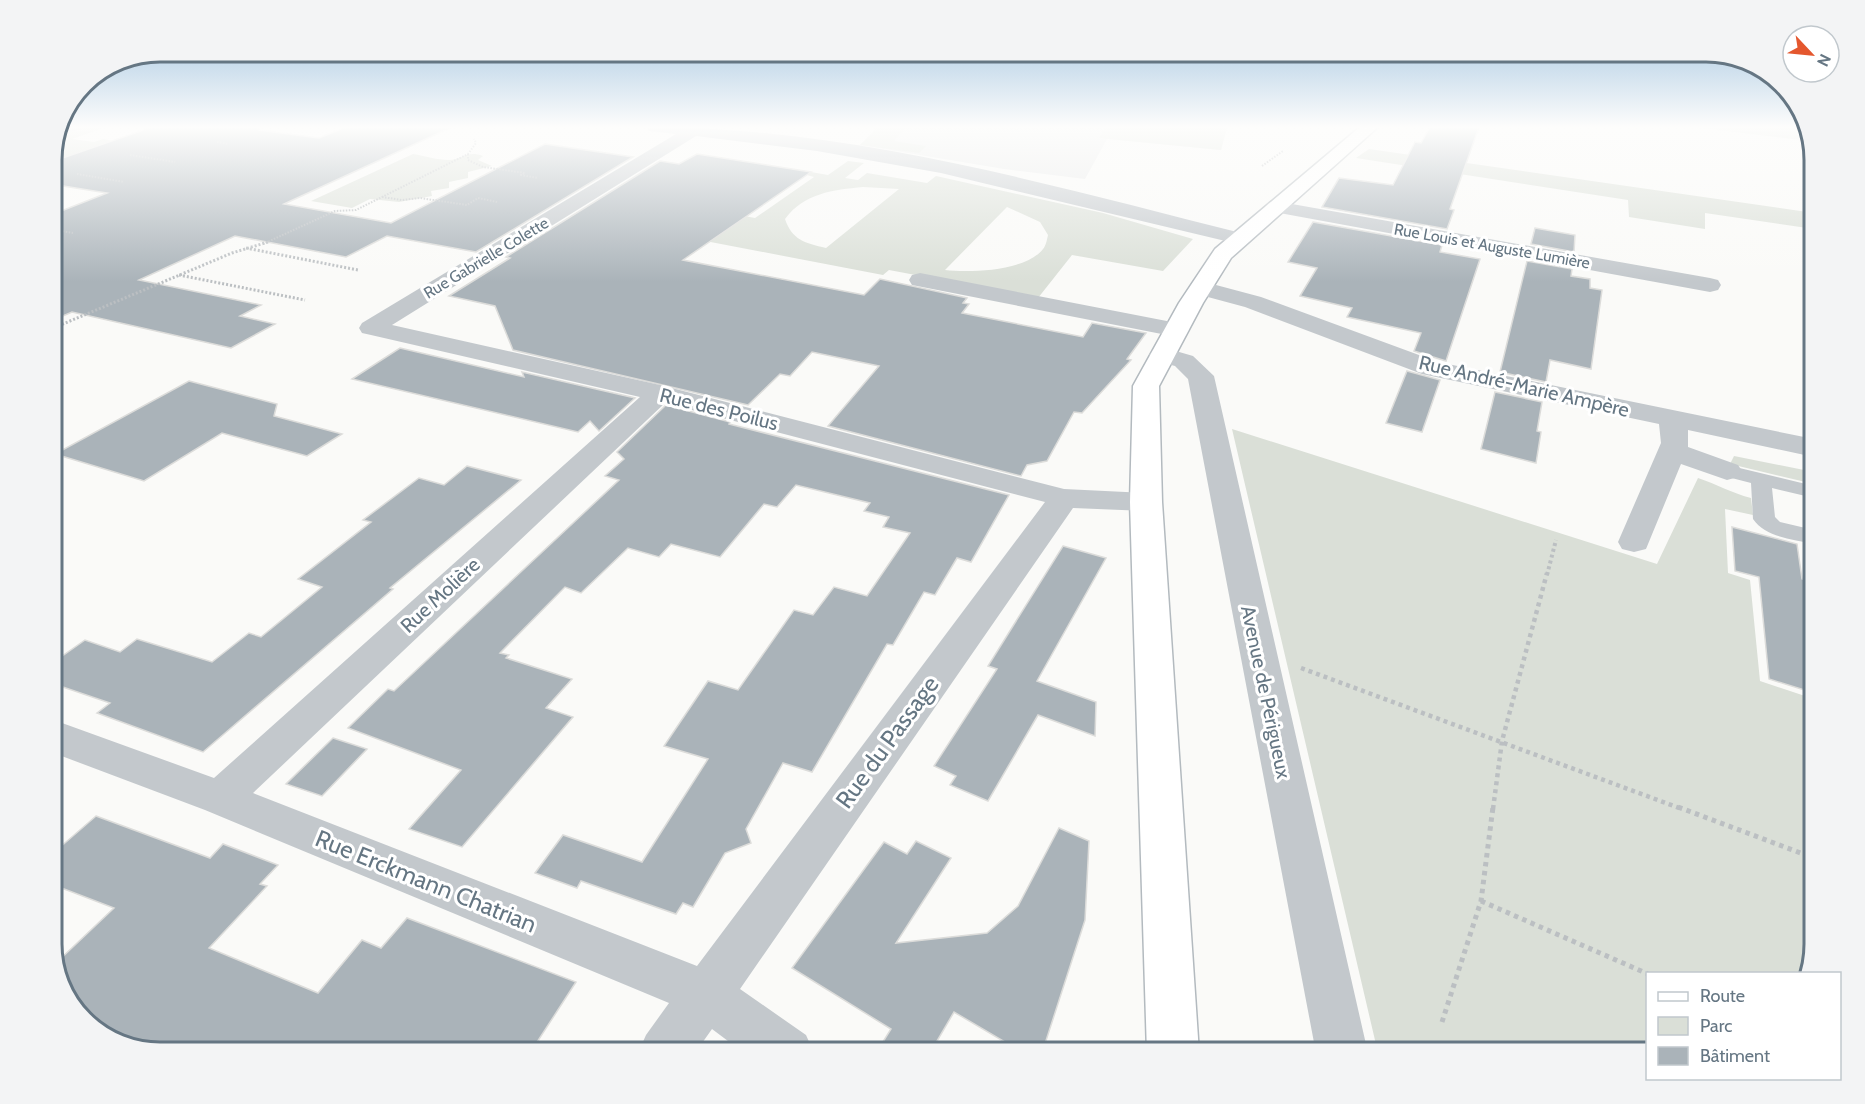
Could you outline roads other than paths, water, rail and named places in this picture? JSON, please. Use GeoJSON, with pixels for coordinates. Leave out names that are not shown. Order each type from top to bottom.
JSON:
{"type":"FeatureCollection","features":[{"type":"Feature","properties":{"kind":"street","name":"Rue Gabrielle Colette"},"geometry":{"type":"LineString","coordinates":[[372,328],[617,179]]}},
{"type":"Feature","properties":{"kind":"street"},"geometry":{"type":"LineString","coordinates":[[993,179],[1076,196],[1238,238]]}},
{"type":"Feature","properties":{"kind":"street"},"geometry":{"type":"LineString","coordinates":[[1172,1042],[1146,502],[1146,386],[1223,254],[1238,238],[1309,179]]}},
{"type":"Feature","properties":{"kind":"street","name":"Rue Louis et Auguste Lumière"},"geometry":{"type":"LineString","coordinates":[[1275,207],[1710,285]]}},
{"type":"Feature","properties":{"kind":"street","name":"Avenue de Périgueux"},"geometry":{"type":"LineString","coordinates":[[920,280],[1183,319],[1184,361],[1201,376],[1340,1042]]}},
{"type":"Feature","properties":{"kind":"street","name":"Rue André-Marie Ampère"},"geometry":{"type":"LineString","coordinates":[[1183,319],[1342,335],[1431,368],[1803,446]]}},
{"type":"Feature","properties":{"kind":"street","name":"Rue des Poilus"},"geometry":{"type":"LineString","coordinates":[[372,328],[660,393],[1064,498]]}},
{"type":"Feature","properties":{"kind":"street","name":"Rue Molière"},"geometry":{"type":"LineString","coordinates":[[220,798],[660,393]]}},
{"type":"Feature","properties":{"kind":"street"},"geometry":{"type":"LineString","coordinates":[[1634,542],[1675,443],[1673,419]]}},
{"type":"Feature","properties":{"kind":"street"},"geometry":{"type":"LineString","coordinates":[[1672,451],[1727,471]]}},
{"type":"Feature","properties":{"kind":"street"},"geometry":{"type":"LineString","coordinates":[[1064,498],[1146,502]]}},
{"type":"Feature","properties":{"kind":"street","name":"Rue du Passage"},"geometry":{"type":"LineString","coordinates":[[672,1042],[1064,498]]}},
{"type":"Feature","properties":{"kind":"street","name":"Rue Erckmann Chatrian"},"geometry":{"type":"LineString","coordinates":[[62,739],[220,798],[705,994],[773,1042]]}},
{"type":"Feature","properties":{"kind":"lane"},"geometry":{"type":"LineString","coordinates":[[1727,471],[1803,493]]}},
{"type":"Feature","properties":{"kind":"lane"},"geometry":{"type":"LineString","coordinates":[[1761,479],[1764,519],[1773,527],[1803,534]]}}]}
